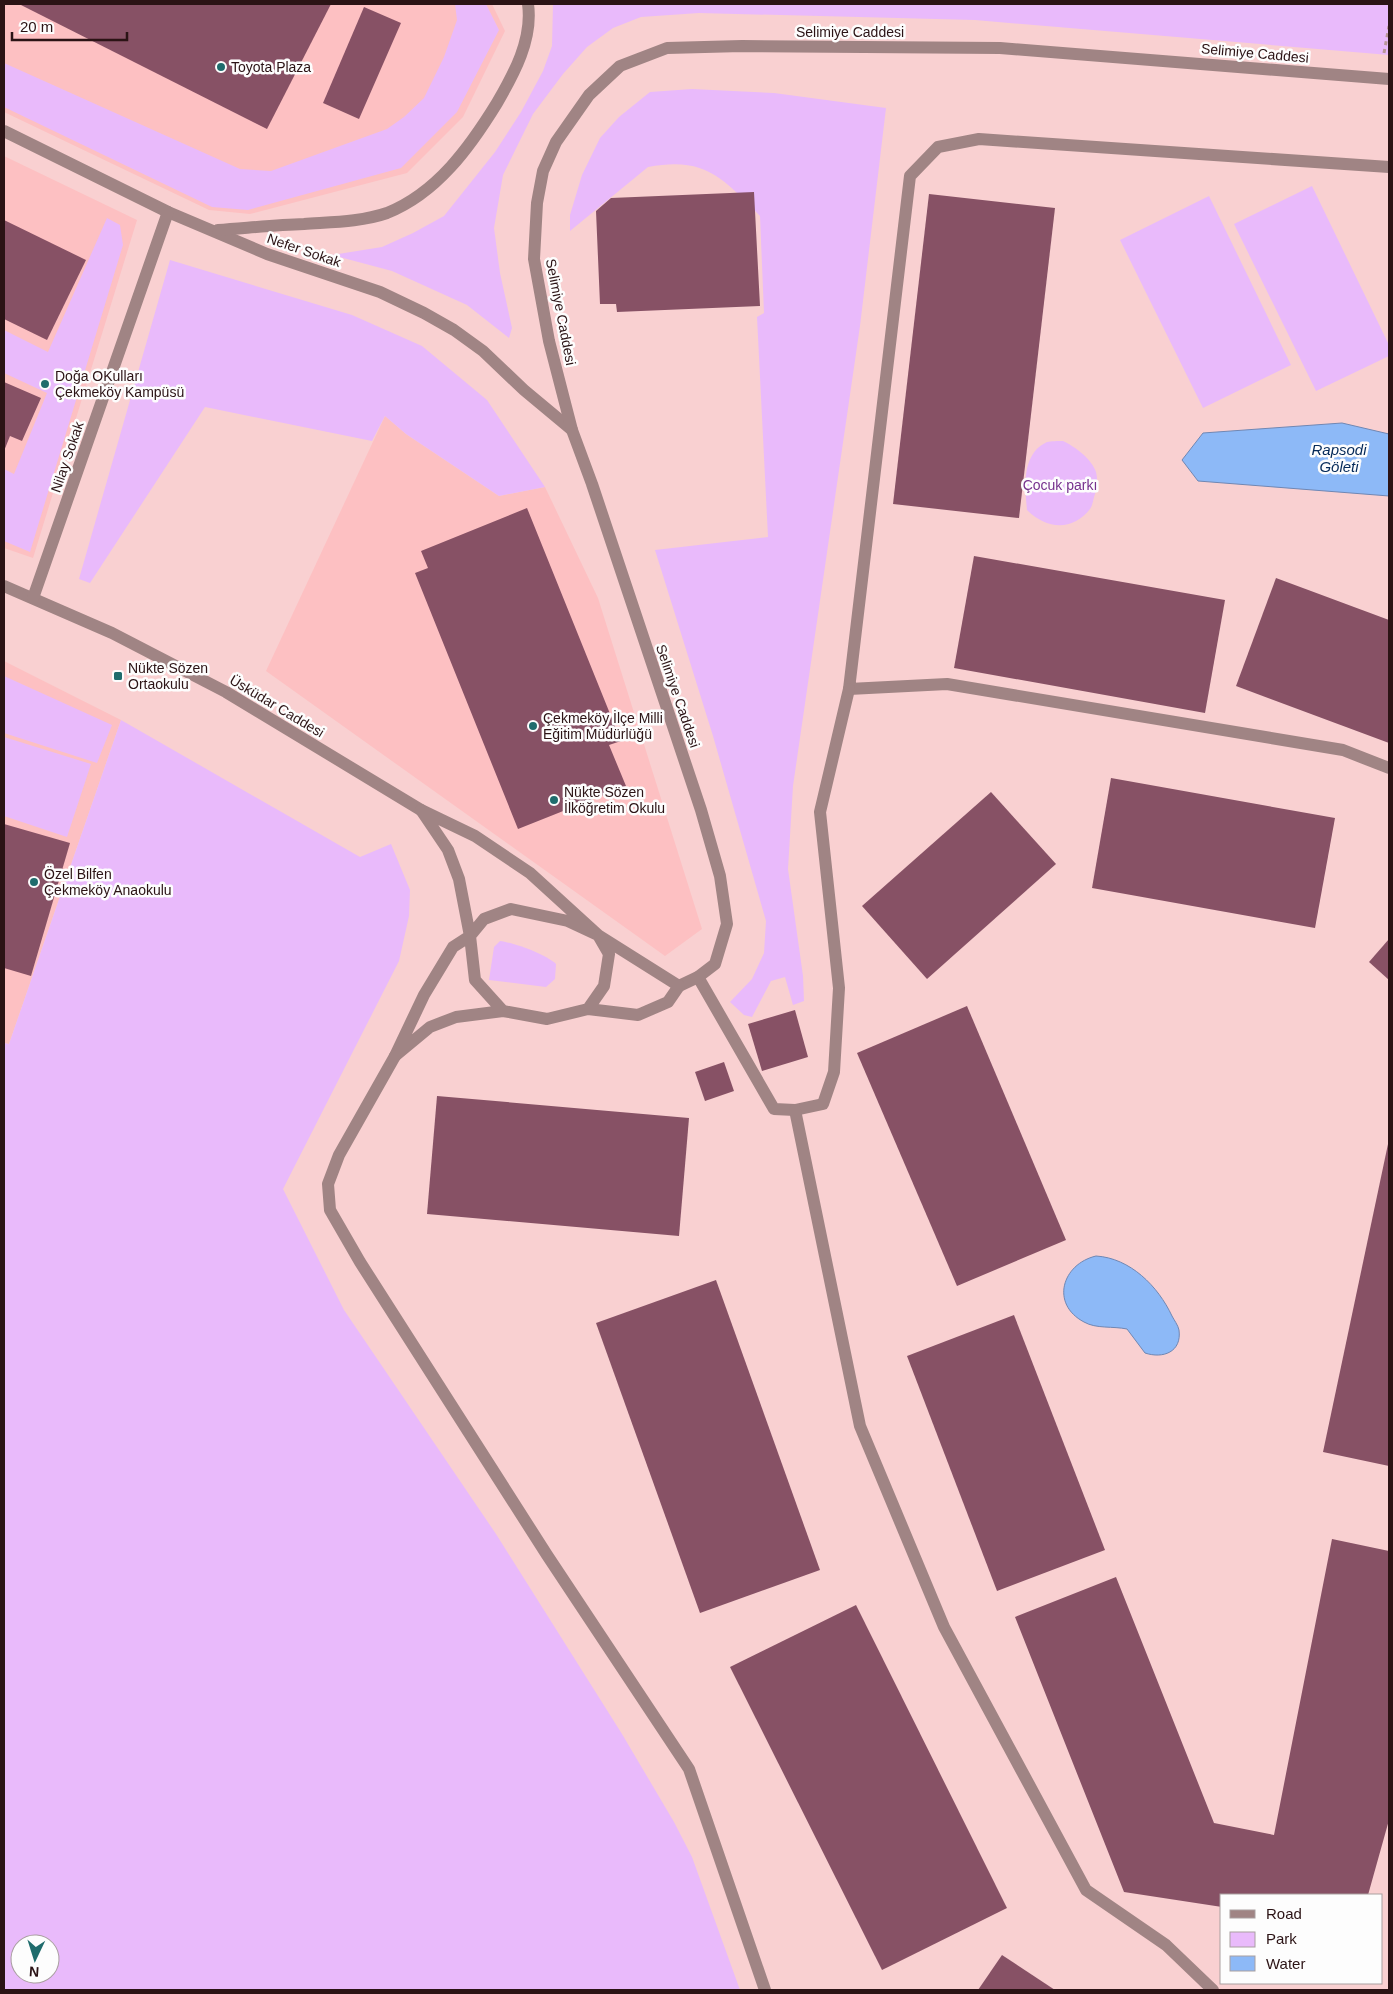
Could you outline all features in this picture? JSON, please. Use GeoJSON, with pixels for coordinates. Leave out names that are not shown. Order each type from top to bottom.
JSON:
{"type":"FeatureCollection","features":[{"type":"Feature","properties":{"kind":"street"},"geometry":{"type":"LineString","coordinates":[[215,230],[344,222],[386,213],[419,196],[450,169],[470,146],[504,91],[520,58],[527,37],[530,13],[528,4]]}},
{"type":"Feature","properties":{"kind":"street","name":"Selimiye Caddesi"},"geometry":{"type":"LineString","coordinates":[[679,986],[698,977],[715,964],[727,924],[720,876],[701,810],[592,484],[572,430],[549,341],[534,259],[537,203],[543,171],[556,142],[589,94],[620,66],[666,48],[742,46],[1000,48],[1389,78]]}},
{"type":"Feature","properties":{"kind":"street","name":"Nefer Sokak"},"geometry":{"type":"LineString","coordinates":[[4,131],[168,212],[215,230],[267,254],[380,292],[454,330],[483,351],[524,390],[572,430]]}},
{"type":"Feature","properties":{"kind":"street"},"geometry":{"type":"LineString","coordinates":[[698,977],[774,1109],[795,1110],[823,1104],[834,1072],[839,988],[820,812],[849,689],[910,176],[938,147],[979,138],[1389,167]]}},
{"type":"Feature","properties":{"kind":"street","name":"Nilay Sokak"},"geometry":{"type":"LineString","coordinates":[[33,598],[168,212]]}},
{"type":"Feature","properties":{"kind":"street","name":"Üsküdar Caddesi"},"geometry":{"type":"LineString","coordinates":[[4,586],[112,633],[226,692],[421,810],[475,836],[530,874],[598,936]]}},
{"type":"Feature","properties":{"kind":"street"},"geometry":{"type":"LineString","coordinates":[[849,689],[948,684],[1343,750],[1389,768]]}},
{"type":"Feature","properties":{"kind":"street"},"geometry":{"type":"LineString","coordinates":[[421,810],[448,850],[459,880],[470,936],[475,980],[503,1010]]}},
{"type":"Feature","properties":{"kind":"street"},"geometry":{"type":"LineString","coordinates":[[395,1056],[430,1027],[456,1017],[503,1010],[547,1020],[588,1009],[638,1015],[668,1002],[679,986],[598,936],[568,920],[511,909],[484,918],[470,936],[453,947],[424,995],[395,1056],[339,1155],[328,1184],[330,1210],[360,1262],[547,1555],[689,1769],[766,1990]]}},
{"type":"Feature","properties":{"kind":"street"},"geometry":{"type":"LineString","coordinates":[[588,1009],[604,986],[609,954],[598,936]]}},
{"type":"Feature","properties":{"kind":"street"},"geometry":{"type":"LineString","coordinates":[[795,1110],[860,1426],[944,1627],[1086,1890],[1166,1945],[1213,1990]]}},
{"type":"Feature","properties":{"kind":"shaded area"},"geometry":{"type":"Polygon","coordinates":[[[4,4],[492,4],[505,31],[463,117],[407,173],[250,214],[209,210],[4,112],[4,4]]]}},
{"type":"Feature","properties":{"kind":"shaded area","name":"Doğa OKulları Çekmeköy Kampüsü"},"geometry":{"type":"Polygon","coordinates":[[[4,156],[137,220],[33,558],[4,548],[4,156]]]}},
{"type":"Feature","properties":{"kind":"shaded area","name":"Nükte Sözen İlköğretim Okulu"},"geometry":{"type":"Polygon","coordinates":[[[385,416],[406,434],[499,496],[545,487],[598,598],[702,929],[665,956],[266,671],[385,416]]]}},
{"type":"Feature","properties":{"kind":"shaded area","name":"Özel Bilfen Çekmeköy Anaokulu"},"geometry":{"type":"Polygon","coordinates":[[[4,661],[121,720],[9,1044],[4,1043],[4,661]]]}},
{"type":"Feature","properties":{"kind":"green space"},"geometry":{"type":"Polygon","coordinates":[[[455,4],[486,4],[499,30],[457,112],[401,168],[248,210],[212,207],[4,107],[4,63],[240,169],[271,171],[387,129],[404,117],[424,98],[444,57],[457,20],[455,4]]]}},
{"type":"Feature","properties":{"kind":"green space"},"geometry":{"type":"Polygon","coordinates":[[[553,4],[1389,4],[1389,55],[975,20],[699,13],[641,17],[613,28],[587,47],[563,74],[533,114],[503,175],[494,228],[500,273],[512,328],[509,338],[467,305],[392,271],[332,255],[382,247],[444,216],[495,152],[521,112],[543,71],[552,46],[553,4]]]}},
{"type":"Feature","properties":{"kind":"green space"},"geometry":{"type":"Polygon","coordinates":[[[692,89],[774,93],[886,108],[860,326],[793,786],[788,869],[803,976],[804,1001],[793,1005],[785,977],[771,981],[752,1017],[744,1015],[730,1002],[752,979],[764,953],[766,921],[713,736],[655,550],[768,537],[757,317],[764,313],[760,216],[735,191],[711,173],[699,168],[668,164],[648,167],[570,231],[570,215],[582,175],[600,138],[619,117],[650,92],[692,89]]]}},
{"type":"Feature","properties":{"kind":"green space"},"geometry":{"type":"Polygon","coordinates":[[[1312,186],[1389,345],[1389,356],[1316,391],[1234,224],[1312,186]]]}},
{"type":"Feature","properties":{"kind":"green space"},"geometry":{"type":"Polygon","coordinates":[[[1209,196],[1291,365],[1203,408],[1120,240],[1209,196]]]}},
{"type":"Feature","properties":{"kind":"green space"},"geometry":{"type":"Polygon","coordinates":[[[107,218],[120,225],[123,245],[30,552],[4,541],[4,469],[14,474],[47,393],[4,373],[4,330],[48,352],[107,218]]]}},
{"type":"Feature","properties":{"kind":"green space"},"geometry":{"type":"Polygon","coordinates":[[[170,260],[352,315],[422,346],[487,400],[545,487],[499,496],[406,434],[385,416],[372,441],[205,407],[90,583],[79,579],[170,260]]]}},
{"type":"Feature","properties":{"kind":"green space","name":"Çocuk parkı"},"geometry":{"type":"Polygon","coordinates":[[[1063,441],[1091,462],[1096,472],[1097,483],[1090,509],[1075,522],[1059,525],[1042,521],[1027,510],[1026,472],[1033,455],[1039,447],[1047,442],[1063,441]]]}},
{"type":"Feature","properties":{"kind":"green space"},"geometry":{"type":"Polygon","coordinates":[[[4,676],[112,725],[97,763],[4,733],[4,676]]]}},
{"type":"Feature","properties":{"kind":"green space"},"geometry":{"type":"Polygon","coordinates":[[[121,720],[360,857],[391,844],[410,890],[409,916],[399,961],[283,1189],[344,1310],[496,1534],[622,1734],[674,1822],[692,1857],[740,1990],[4,1990],[4,1043],[9,1044],[121,720]]]}},
{"type":"Feature","properties":{"kind":"green space"},"geometry":{"type":"Polygon","coordinates":[[[4,737],[91,764],[67,837],[4,816],[4,737]]]}},
{"type":"Feature","properties":{"kind":"green space"},"geometry":{"type":"Polygon","coordinates":[[[500,941],[514,944],[551,960],[556,964],[555,979],[546,987],[489,980],[494,947],[500,941]]]}},
{"type":"Feature","properties":{"kind":"water","name":"Rapsodi Göleti"},"geometry":{"type":"Polygon","coordinates":[[[1342,423],[1389,434],[1389,496],[1198,481],[1182,460],[1203,433],[1342,423]]]}},
{"type":"Feature","properties":{"kind":"water"},"geometry":{"type":"Polygon","coordinates":[[[1096,1256],[1120,1262],[1151,1284],[1166,1305],[1179,1330],[1179,1338],[1174,1349],[1158,1355],[1145,1353],[1127,1329],[1094,1326],[1073,1314],[1067,1305],[1064,1285],[1075,1267],[1084,1260],[1096,1256]]]}},
{"type":"Feature","properties":{"kind":"building","name":"Toyota Plaza"},"geometry":{"type":"Polygon","coordinates":[[[19,4],[331,4],[267,129],[19,4]]]}},
{"type":"Feature","properties":{"kind":"building"},"geometry":{"type":"Polygon","coordinates":[[[364,7],[401,23],[359,119],[323,103],[364,7]]]}},
{"type":"Feature","properties":{"kind":"building"},"geometry":{"type":"Polygon","coordinates":[[[754,192],[760,306],[617,312],[616,304],[600,304],[596,211],[611,198],[754,192]]]}},
{"type":"Feature","properties":{"kind":"building"},"geometry":{"type":"Polygon","coordinates":[[[929,194],[1055,208],[1019,518],[893,504],[929,194]]]}},
{"type":"Feature","properties":{"kind":"building"},"geometry":{"type":"Polygon","coordinates":[[[4,220],[86,260],[47,340],[4,319],[4,220]]]}},
{"type":"Feature","properties":{"kind":"building"},"geometry":{"type":"Polygon","coordinates":[[[4,382],[41,398],[22,441],[10,436],[4,451],[4,382]]]}},
{"type":"Feature","properties":{"kind":"building"},"geometry":{"type":"Polygon","coordinates":[[[527,508],[621,741],[609,745],[626,786],[518,829],[415,573],[428,568],[421,551],[527,508]]]}},
{"type":"Feature","properties":{"kind":"building"},"geometry":{"type":"Polygon","coordinates":[[[974,556],[1225,600],[1205,713],[954,668],[974,556]]]}},
{"type":"Feature","properties":{"kind":"building"},"geometry":{"type":"Polygon","coordinates":[[[1276,578],[1389,620],[1389,743],[1236,686],[1276,578]]]}},
{"type":"Feature","properties":{"kind":"building"},"geometry":{"type":"Polygon","coordinates":[[[1111,778],[1335,818],[1315,928],[1092,888],[1111,778]]]}},
{"type":"Feature","properties":{"kind":"building"},"geometry":{"type":"Polygon","coordinates":[[[991,792],[1056,864],[927,979],[862,906],[991,792]]]}},
{"type":"Feature","properties":{"kind":"building"},"geometry":{"type":"Polygon","coordinates":[[[4,824],[70,843],[31,976],[4,968],[4,824]]]}},
{"type":"Feature","properties":{"kind":"building"},"geometry":{"type":"Polygon","coordinates":[[[1389,939],[1389,980],[1369,962],[1389,939]]]}},
{"type":"Feature","properties":{"kind":"building"},"geometry":{"type":"Polygon","coordinates":[[[967,1006],[1066,1240],[957,1286],[857,1053],[967,1006]]]}},
{"type":"Feature","properties":{"kind":"building"},"geometry":{"type":"Polygon","coordinates":[[[795,1010],[808,1057],[762,1071],[748,1024],[795,1010]]]}},
{"type":"Feature","properties":{"kind":"building"},"geometry":{"type":"Polygon","coordinates":[[[724,1062],[734,1091],[705,1101],[695,1072],[724,1062]]]}},
{"type":"Feature","properties":{"kind":"building"},"geometry":{"type":"Polygon","coordinates":[[[437,1096],[689,1118],[679,1236],[427,1214],[437,1096]]]}},
{"type":"Feature","properties":{"kind":"building"},"geometry":{"type":"Polygon","coordinates":[[[1389,1144],[1389,1466],[1323,1452],[1389,1144]]]}},
{"type":"Feature","properties":{"kind":"building"},"geometry":{"type":"Polygon","coordinates":[[[716,1280],[820,1570],[700,1613],[596,1323],[716,1280]]]}},
{"type":"Feature","properties":{"kind":"building"},"geometry":{"type":"Polygon","coordinates":[[[1014,1315],[1105,1550],[997,1591],[907,1356],[1014,1315]]]}},
{"type":"Feature","properties":{"kind":"building"},"geometry":{"type":"Polygon","coordinates":[[[1332,1539],[1389,1551],[1389,1820],[1368,1894],[1220,1894],[1220,1907],[1124,1892],[1015,1617],[1116,1577],[1214,1823],[1274,1835],[1332,1539]]]}},
{"type":"Feature","properties":{"kind":"building"},"geometry":{"type":"Polygon","coordinates":[[[856,1605],[1007,1908],[882,1970],[730,1667],[856,1605]]]}},
{"type":"Feature","properties":{"kind":"building"},"geometry":{"type":"Polygon","coordinates":[[[1002,1955],[1055,1990],[978,1990],[1002,1955]]]}},
{"type":"Feature","properties":{"kind":"place","name":"Toyota Plaza"},"geometry":{"type":"Point","coordinates":[221,67]}},
{"type":"Feature","properties":{"kind":"place","name":"Doğa OKulları Çekmeköy Kampüsü"},"geometry":{"type":"Point","coordinates":[45,384]}},
{"type":"Feature","properties":{"kind":"place","name":"Nükte Sözen Ortaokulu"},"geometry":{"type":"Point","coordinates":[118,676]}},
{"type":"Feature","properties":{"kind":"place","name":"Çekmeköy İlçe Milli Eğitim Müdürlüğü"},"geometry":{"type":"Point","coordinates":[533,726]}},
{"type":"Feature","properties":{"kind":"place","name":"Nükte Sözen İlköğretim Okulu"},"geometry":{"type":"Point","coordinates":[554,800]}},
{"type":"Feature","properties":{"kind":"place","name":"Özel Bilfen Çekmeköy Anaokulu"},"geometry":{"type":"Point","coordinates":[34,882]}}]}
